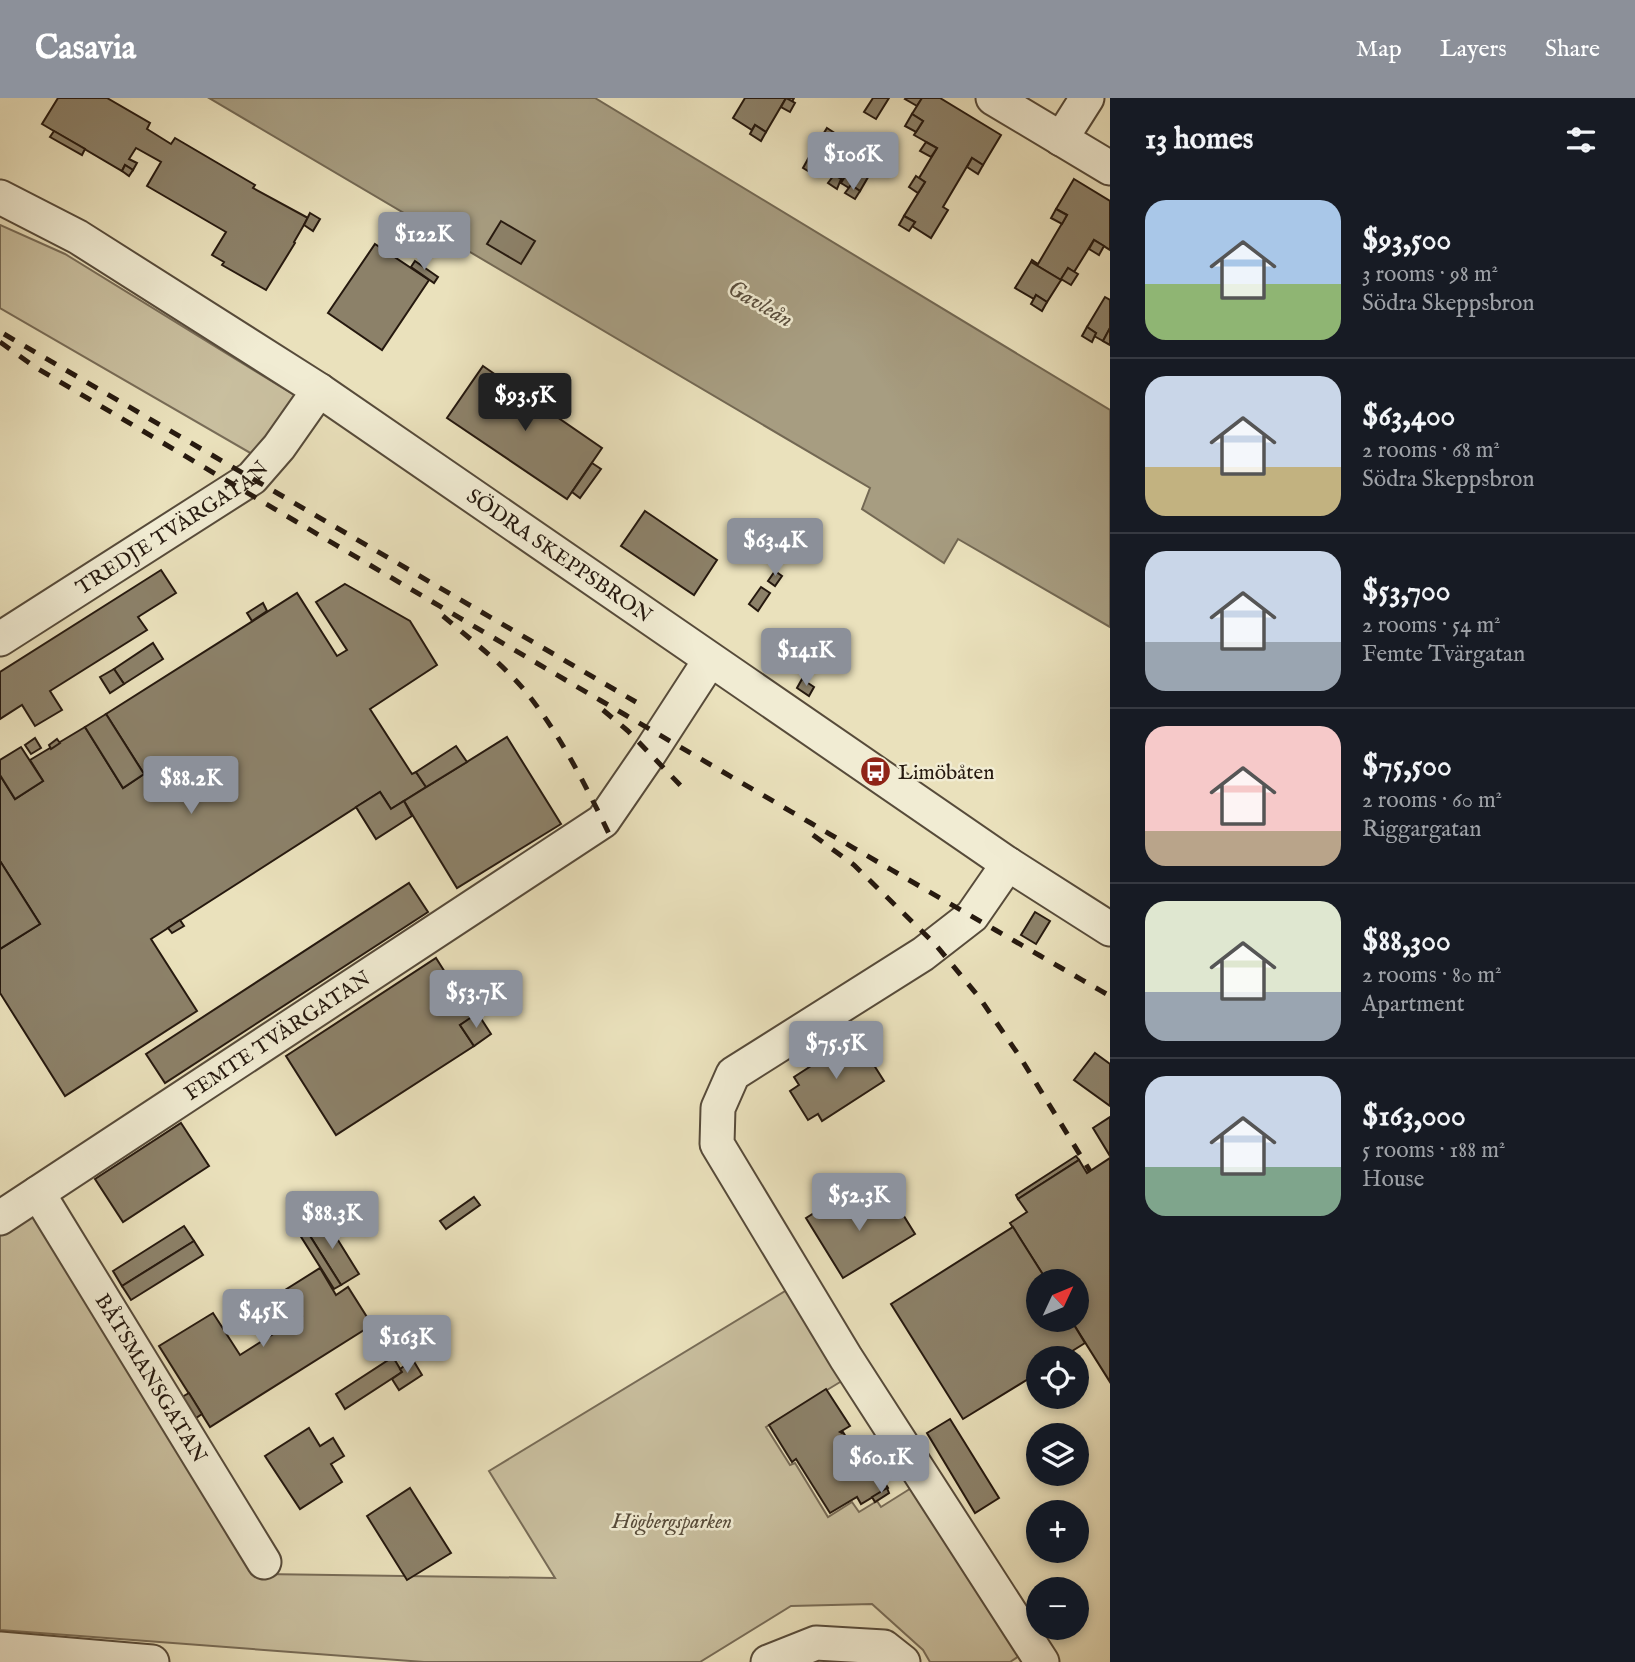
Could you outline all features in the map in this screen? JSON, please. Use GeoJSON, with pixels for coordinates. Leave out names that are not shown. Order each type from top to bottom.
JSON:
{"type":"FeatureCollection","features":[{"type":"Feature","properties":{"kind":"street"},"geometry":{"type":"LineString","coordinates":[[993,98],[1110,169]]}},
{"type":"Feature","properties":{"kind":"street"},"geometry":{"type":"LineString","coordinates":[[1061,139],[1087,98]]}},
{"type":"Feature","properties":{"kind":"street","name":"SÖDRA SKEPPSBRON"},"geometry":{"type":"LineString","coordinates":[[0,197],[78,237],[319,390],[1008,864],[1110,929]]}},
{"type":"Feature","properties":{"kind":"street","name":"TREDJE TVÄRGATAN"},"geometry":{"type":"LineString","coordinates":[[0,639],[252,478],[279,447],[319,390]]}},
{"type":"Feature","properties":{"kind":"street","name":"FEMTE TVÄRGATAN"},"geometry":{"type":"LineString","coordinates":[[0,1218],[603,821],[710,660]]}},
{"type":"Feature","properties":{"kind":"street"},"geometry":{"type":"LineString","coordinates":[[1008,864],[972,916],[923,954],[733,1074],[718,1108],[717,1144],[1029,1657]]}},
{"type":"Feature","properties":{"kind":"street","name":"BÅTSMANSGATAN"},"geometry":{"type":"LineString","coordinates":[[38,1193],[264,1562]]}},
{"type":"Feature","properties":{"kind":"street"},"geometry":{"type":"LineString","coordinates":[[768,1662],[816,1643],[884,1647],[903,1662]]}},
{"type":"Feature","properties":{"kind":"street"},"geometry":{"type":"LineString","coordinates":[[0,1649],[152,1662]]}},
{"type":"Feature","properties":{"kind":"green space"},"geometry":{"type":"Polygon","coordinates":[[[0,225],[65,254],[299,398],[259,458],[0,308],[0,225]]]}},
{"type":"Feature","properties":{"kind":"green space","name":"Högbergsparken"},"geometry":{"type":"Polygon","coordinates":[[[40,1207],[262,1574],[555,1578],[489,1471],[800,1282],[855,1373],[766,1427],[790,1465],[795,1463],[828,1517],[852,1502],[859,1512],[877,1501],[881,1507],[924,1480],[1033,1647],[1010,1662],[930,1662],[923,1650],[872,1604],[791,1606],[700,1662],[424,1662],[0,1630],[0,1233],[40,1207]]]}},
{"type":"Feature","properties":{"kind":"water","name":"Gavleån"},"geometry":{"type":"Polygon","coordinates":[[[209,98],[595,98],[1110,410],[1110,627],[958,539],[944,563],[862,509],[870,488],[209,98]]]}},
{"type":"Feature","properties":{"kind":"building"},"geometry":{"type":"Polygon","coordinates":[[[58,98],[107,98],[150,123],[147,129],[171,144],[175,138],[255,185],[253,188],[308,218],[266,290],[222,265],[224,262],[212,255],[226,232],[147,186],[161,162],[136,148],[129,159],[137,163],[133,170],[125,165],[122,171],[42,124],[58,98]]]}},
{"type":"Feature","properties":{"kind":"building"},"geometry":{"type":"Polygon","coordinates":[[[745,98],[786,98],[766,132],[755,125],[752,130],[733,118],[745,98]]]}},
{"type":"Feature","properties":{"kind":"building"},"geometry":{"type":"Polygon","coordinates":[[[786,98],[795,103],[790,112],[781,107],[786,98]]]}},
{"type":"Feature","properties":{"kind":"building"},"geometry":{"type":"Polygon","coordinates":[[[873,98],[889,98],[876,119],[864,112],[873,98]]]}},
{"type":"Feature","properties":{"kind":"building"},"geometry":{"type":"Polygon","coordinates":[[[906,98],[922,98],[917,106],[906,98]]]}},
{"type":"Feature","properties":{"kind":"building"},"geometry":{"type":"Polygon","coordinates":[[[922,98],[940,98],[1001,135],[983,165],[972,158],[943,207],[948,210],[931,238],[912,226],[915,222],[904,216],[925,182],[919,178],[937,148],[914,135],[923,121],[912,114],[922,98]]]}},
{"type":"Feature","properties":{"kind":"building"},"geometry":{"type":"Polygon","coordinates":[[[912,114],[923,121],[916,132],[905,126],[912,114]]]}},
{"type":"Feature","properties":{"kind":"building"},"geometry":{"type":"Polygon","coordinates":[[[755,125],[766,132],[761,141],[750,134],[755,125]]]}},
{"type":"Feature","properties":{"kind":"building"},"geometry":{"type":"Polygon","coordinates":[[[827,128],[844,139],[824,173],[808,159],[827,128]]]}},
{"type":"Feature","properties":{"kind":"building"},"geometry":{"type":"Polygon","coordinates":[[[54,131],[85,149],[82,155],[50,137],[54,131]]]}},
{"type":"Feature","properties":{"kind":"building"},"geometry":{"type":"Polygon","coordinates":[[[844,139],[861,149],[841,183],[841,179],[824,173],[844,139]]]}},
{"type":"Feature","properties":{"kind":"building"},"geometry":{"type":"Polygon","coordinates":[[[926,142],[937,148],[931,157],[920,151],[926,142]]]}},
{"type":"Feature","properties":{"kind":"building"},"geometry":{"type":"Polygon","coordinates":[[[861,149],[878,160],[860,191],[841,183],[861,149]]]}},
{"type":"Feature","properties":{"kind":"building"},"geometry":{"type":"Polygon","coordinates":[[[972,158],[983,165],[978,174],[967,167],[972,158]]]}},
{"type":"Feature","properties":{"kind":"building"},"geometry":{"type":"Polygon","coordinates":[[[808,159],[817,165],[813,174],[803,168],[808,159]]]}},
{"type":"Feature","properties":{"kind":"building"},"geometry":{"type":"Polygon","coordinates":[[[125,165],[133,170],[129,176],[122,171],[125,165]]]}},
{"type":"Feature","properties":{"kind":"building"},"geometry":{"type":"Polygon","coordinates":[[[834,175],[841,179],[837,189],[828,183],[834,175]]]}},
{"type":"Feature","properties":{"kind":"building"},"geometry":{"type":"Polygon","coordinates":[[[916,176],[925,182],[918,193],[909,187],[916,176]]]}},
{"type":"Feature","properties":{"kind":"building"},"geometry":{"type":"Polygon","coordinates":[[[1074,179],[1110,201],[1110,250],[1094,240],[1074,272],[1068,268],[1061,280],[1031,262],[1032,260],[1038,264],[1067,215],[1056,209],[1074,179]]]}},
{"type":"Feature","properties":{"kind":"building"},"geometry":{"type":"Polygon","coordinates":[[[851,185],[860,191],[855,199],[845,193],[851,185]]]}},
{"type":"Feature","properties":{"kind":"building"},"geometry":{"type":"Polygon","coordinates":[[[1056,209],[1067,215],[1062,224],[1051,218],[1056,209]]]}},
{"type":"Feature","properties":{"kind":"building"},"geometry":{"type":"Polygon","coordinates":[[[310,213],[320,219],[313,231],[304,225],[310,213]]]}},
{"type":"Feature","properties":{"kind":"building"},"geometry":{"type":"Polygon","coordinates":[[[904,216],[915,222],[909,231],[899,225],[904,216]]]}},
{"type":"Feature","properties":{"kind":"building"},"geometry":{"type":"Polygon","coordinates":[[[501,221],[535,241],[521,264],[487,244],[501,221]]]}},
{"type":"Feature","properties":{"kind":"building"},"geometry":{"type":"Polygon","coordinates":[[[1094,240],[1104,246],[1099,255],[1089,249],[1094,240]]]}},
{"type":"Feature","properties":{"kind":"building"},"geometry":{"type":"Polygon","coordinates":[[[375,244],[429,280],[382,350],[328,313],[375,244]]]}},
{"type":"Feature","properties":{"kind":"building"},"geometry":{"type":"Polygon","coordinates":[[[415,261],[438,277],[434,283],[411,267],[415,261]]]}},
{"type":"Feature","properties":{"kind":"building"},"geometry":{"type":"Polygon","coordinates":[[[1031,262],[1061,280],[1047,302],[1036,295],[1034,299],[1015,288],[1031,262]]]}},
{"type":"Feature","properties":{"kind":"building"},"geometry":{"type":"Polygon","coordinates":[[[1068,268],[1078,274],[1071,285],[1061,279],[1068,268]]]}},
{"type":"Feature","properties":{"kind":"building"},"geometry":{"type":"Polygon","coordinates":[[[1036,295],[1047,302],[1042,311],[1031,304],[1036,295]]]}},
{"type":"Feature","properties":{"kind":"building"},"geometry":{"type":"Polygon","coordinates":[[[1105,297],[1110,300],[1110,328],[1103,341],[1094,336],[1096,333],[1087,327],[1105,297]]]}},
{"type":"Feature","properties":{"kind":"building"},"geometry":{"type":"Polygon","coordinates":[[[1087,327],[1096,333],[1092,342],[1082,336],[1087,327]]]}},
{"type":"Feature","properties":{"kind":"building"},"geometry":{"type":"Polygon","coordinates":[[[1110,328],[1110,345],[1103,341],[1110,328]]]}},
{"type":"Feature","properties":{"kind":"building"},"geometry":{"type":"Polygon","coordinates":[[[483,366],[602,448],[567,499],[447,418],[483,366]]]}},
{"type":"Feature","properties":{"kind":"building"},"geometry":{"type":"Polygon","coordinates":[[[592,463],[601,469],[580,498],[572,492],[592,463]]]}},
{"type":"Feature","properties":{"kind":"building"},"geometry":{"type":"Polygon","coordinates":[[[645,511],[717,560],[694,595],[621,546],[645,511]]]}},
{"type":"Feature","properties":{"kind":"building"},"geometry":{"type":"Polygon","coordinates":[[[161,570],[176,593],[138,617],[147,630],[50,691],[62,710],[35,726],[22,705],[0,719],[0,672],[161,570]]]}},
{"type":"Feature","properties":{"kind":"building"},"geometry":{"type":"Polygon","coordinates":[[[775,571],[782,576],[775,586],[768,581],[775,571]]]}},
{"type":"Feature","properties":{"kind":"building"},"geometry":{"type":"Polygon","coordinates":[[[345,584],[410,621],[437,665],[370,709],[412,774],[416,772],[426,787],[391,809],[380,792],[151,939],[197,1011],[65,1096],[0,993],[0,949],[40,924],[0,861],[0,775],[15,799],[43,781],[30,760],[85,727],[123,788],[144,774],[106,714],[297,593],[337,656],[347,650],[316,602],[345,584]]]}},
{"type":"Feature","properties":{"kind":"building"},"geometry":{"type":"Polygon","coordinates":[[[761,587],[770,593],[758,611],[749,604],[761,587]]]}},
{"type":"Feature","properties":{"kind":"building"},"geometry":{"type":"Polygon","coordinates":[[[263,603],[267,611],[252,621],[247,613],[263,603]]]}},
{"type":"Feature","properties":{"kind":"building"},"geometry":{"type":"Polygon","coordinates":[[[153,643],[163,659],[124,684],[114,669],[153,643]]]}},
{"type":"Feature","properties":{"kind":"building"},"geometry":{"type":"Polygon","coordinates":[[[114,669],[124,684],[110,693],[100,677],[114,669]]]}},
{"type":"Feature","properties":{"kind":"building"},"geometry":{"type":"Polygon","coordinates":[[[802,679],[814,687],[809,696],[797,688],[802,679]]]}},
{"type":"Feature","properties":{"kind":"building"},"geometry":{"type":"Polygon","coordinates":[[[106,714],[144,774],[123,788],[85,727],[106,714]]]}},
{"type":"Feature","properties":{"kind":"building"},"geometry":{"type":"Polygon","coordinates":[[[507,737],[561,824],[457,888],[404,801],[507,737]]]}},
{"type":"Feature","properties":{"kind":"building"},"geometry":{"type":"Polygon","coordinates":[[[35,738],[41,748],[31,754],[25,745],[35,738]]]}},
{"type":"Feature","properties":{"kind":"building"},"geometry":{"type":"Polygon","coordinates":[[[57,739],[60,743],[51,749],[49,745],[57,739]]]}},
{"type":"Feature","properties":{"kind":"building"},"geometry":{"type":"Polygon","coordinates":[[[456,746],[467,762],[426,787],[416,772],[456,746]]]}},
{"type":"Feature","properties":{"kind":"building"},"geometry":{"type":"Polygon","coordinates":[[[21,747],[43,781],[15,799],[0,775],[0,760],[21,747]]]}},
{"type":"Feature","properties":{"kind":"building"},"geometry":{"type":"Polygon","coordinates":[[[380,792],[391,809],[404,801],[412,816],[376,839],[356,807],[380,792]]]}},
{"type":"Feature","properties":{"kind":"building"},"geometry":{"type":"Polygon","coordinates":[[[0,861],[40,924],[0,949],[0,861]]]}},
{"type":"Feature","properties":{"kind":"building"},"geometry":{"type":"Polygon","coordinates":[[[409,883],[428,912],[165,1083],[146,1054],[409,883]]]}},
{"type":"Feature","properties":{"kind":"building"},"geometry":{"type":"Polygon","coordinates":[[[1035,912],[1050,921],[1036,944],[1021,935],[1035,912]]]}},
{"type":"Feature","properties":{"kind":"building"},"geometry":{"type":"Polygon","coordinates":[[[180,920],[184,926],[172,933],[168,928],[180,920]]]}},
{"type":"Feature","properties":{"kind":"building"},"geometry":{"type":"Polygon","coordinates":[[[436,958],[450,980],[455,977],[478,1014],[460,1025],[474,1046],[336,1135],[286,1056],[436,958]]]}},
{"type":"Feature","properties":{"kind":"building"},"geometry":{"type":"Polygon","coordinates":[[[476,1014],[491,1034],[474,1046],[460,1025],[476,1014]]]}},
{"type":"Feature","properties":{"kind":"building"},"geometry":{"type":"Polygon","coordinates":[[[856,1037],[884,1081],[822,1121],[818,1114],[808,1120],[790,1091],[799,1085],[794,1077],[856,1037]]]}},
{"type":"Feature","properties":{"kind":"building"},"geometry":{"type":"Polygon","coordinates":[[[1095,1053],[1110,1064],[1110,1106],[1074,1080],[1095,1053]]]}},
{"type":"Feature","properties":{"kind":"building"},"geometry":{"type":"Polygon","coordinates":[[[1110,1117],[1110,1156],[1093,1128],[1110,1117]]]}},
{"type":"Feature","properties":{"kind":"building"},"geometry":{"type":"Polygon","coordinates":[[[181,1123],[209,1166],[123,1222],[95,1179],[181,1123]]]}},
{"type":"Feature","properties":{"kind":"building"},"geometry":{"type":"Polygon","coordinates":[[[1076,1156],[1079,1160],[1018,1199],[1016,1195],[1076,1156]]]}},
{"type":"Feature","properties":{"kind":"building"},"geometry":{"type":"Polygon","coordinates":[[[1110,1158],[1110,1382],[1079,1332],[1089,1332],[1089,1269],[1039,1269],[1010,1223],[1027,1212],[1018,1199],[1079,1160],[1087,1173],[1110,1158]]]}},
{"type":"Feature","properties":{"kind":"building"},"geometry":{"type":"Polygon","coordinates":[[[843,1195],[858,1219],[892,1197],[915,1234],[843,1278],[806,1218],[843,1195]]]}},
{"type":"Feature","properties":{"kind":"building"},"geometry":{"type":"Polygon","coordinates":[[[474,1197],[480,1205],[446,1229],[440,1221],[474,1197]]]}},
{"type":"Feature","properties":{"kind":"building"},"geometry":{"type":"Polygon","coordinates":[[[323,1216],[359,1274],[341,1285],[305,1228],[323,1216]]]}},
{"type":"Feature","properties":{"kind":"building"},"geometry":{"type":"Polygon","coordinates":[[[184,1226],[194,1241],[122,1286],[113,1271],[184,1226]]]}},
{"type":"Feature","properties":{"kind":"building"},"geometry":{"type":"Polygon","coordinates":[[[1013,1227],[1039,1269],[1026,1269],[1026,1332],[1078,1332],[1085,1343],[1080,1346],[1026,1346],[1026,1380],[963,1419],[891,1304],[1013,1227]]]}},
{"type":"Feature","properties":{"kind":"building"},"geometry":{"type":"Polygon","coordinates":[[[305,1228],[341,1285],[334,1289],[298,1232],[305,1228]]]}},
{"type":"Feature","properties":{"kind":"building"},"geometry":{"type":"Polygon","coordinates":[[[194,1241],[203,1255],[131,1300],[122,1286],[194,1241]]]}},
{"type":"Feature","properties":{"kind":"building"},"geometry":{"type":"Polygon","coordinates":[[[320,1268],[336,1295],[348,1287],[372,1325],[210,1427],[159,1346],[213,1313],[240,1355],[302,1316],[285,1290],[320,1268]]]}},
{"type":"Feature","properties":{"kind":"building"},"geometry":{"type":"Polygon","coordinates":[[[393,1357],[402,1372],[345,1409],[336,1394],[393,1357]]]}},
{"type":"Feature","properties":{"kind":"building"},"geometry":{"type":"Polygon","coordinates":[[[413,1360],[422,1375],[399,1390],[392,1379],[413,1360]]]}},
{"type":"Feature","properties":{"kind":"building"},"geometry":{"type":"Polygon","coordinates":[[[826,1389],[850,1426],[840,1432],[843,1432],[868,1472],[875,1467],[888,1488],[861,1504],[857,1497],[830,1513],[796,1459],[792,1462],[769,1425],[826,1389]]]}},
{"type":"Feature","properties":{"kind":"building"},"geometry":{"type":"Polygon","coordinates":[[[189,1393],[202,1414],[196,1418],[182,1397],[189,1393]]]}},
{"type":"Feature","properties":{"kind":"building"},"geometry":{"type":"Polygon","coordinates":[[[950,1419],[999,1498],[975,1513],[927,1433],[950,1419]]]}},
{"type":"Feature","properties":{"kind":"building"},"geometry":{"type":"Polygon","coordinates":[[[309,1428],[320,1446],[333,1438],[344,1456],[331,1464],[342,1482],[300,1509],[265,1456],[309,1428]]]}},
{"type":"Feature","properties":{"kind":"building"},"geometry":{"type":"Polygon","coordinates":[[[410,1488],[451,1553],[407,1580],[367,1516],[410,1488]]]}},
{"type":"Feature","properties":{"kind":"building"},"geometry":{"type":"Polygon","coordinates":[[[887,1488],[889,1493],[875,1502],[872,1497],[887,1488]]]}},
{"type":"Feature","properties":{"kind":"railway"},"geometry":{"type":"LineString","coordinates":[[4,334],[636,702]]}},
{"type":"Feature","properties":{"kind":"railway"},"geometry":{"type":"LineString","coordinates":[[0,342],[35,367],[303,526],[1110,996]]}},
{"type":"Feature","properties":{"kind":"railway"},"geometry":{"type":"LineString","coordinates":[[443,616],[507,671],[539,709],[573,763],[612,840]]}},
{"type":"Feature","properties":{"kind":"railway"},"geometry":{"type":"LineString","coordinates":[[603,710],[628,731],[681,786]]}},
{"type":"Feature","properties":{"kind":"railway"},"geometry":{"type":"LineString","coordinates":[[813,835],[854,865],[935,944],[979,997],[1020,1057],[1090,1171]]}},
{"type":"Feature","properties":{"kind":"place","name":"Limöbåten"},"geometry":{"type":"Point","coordinates":[875,772]}}]}
